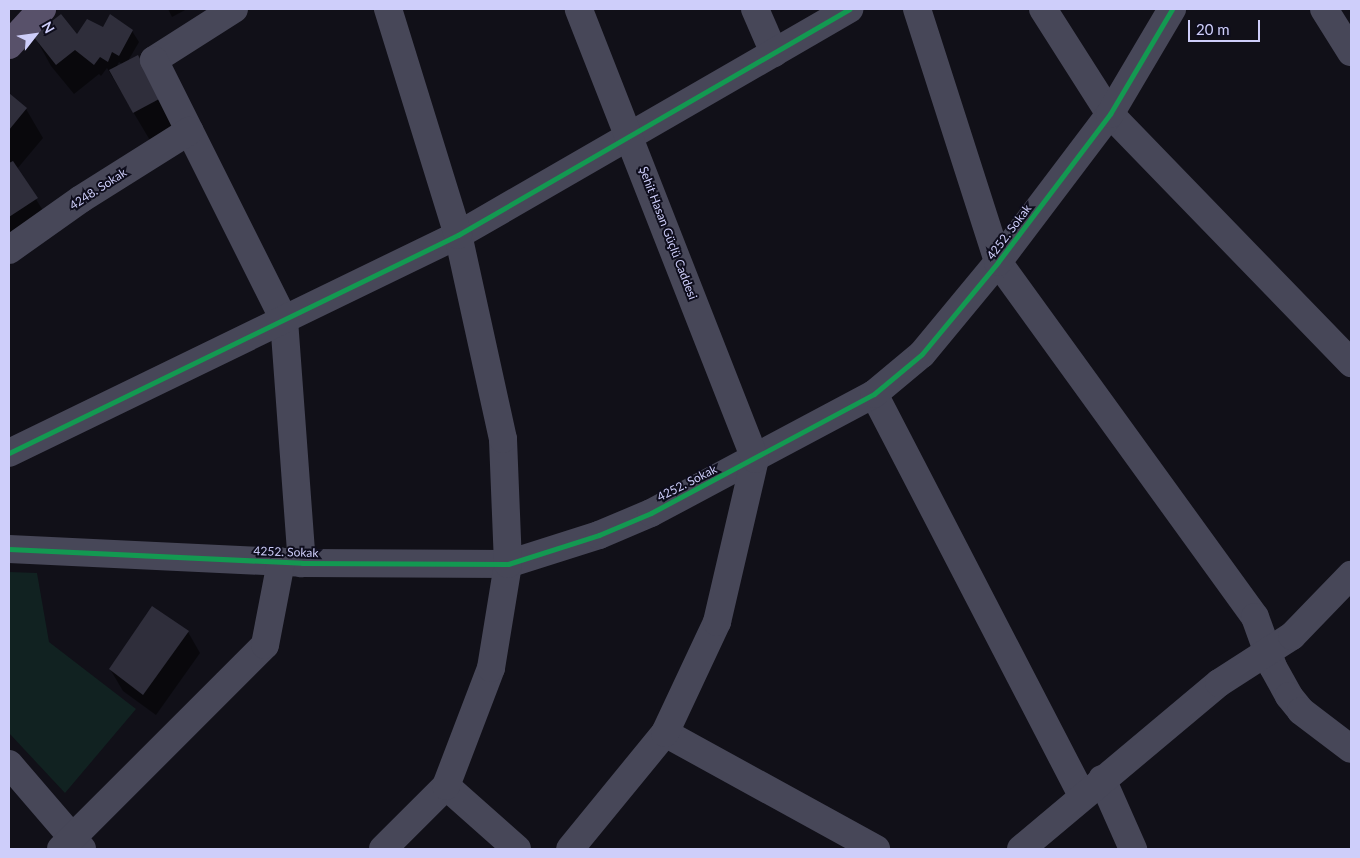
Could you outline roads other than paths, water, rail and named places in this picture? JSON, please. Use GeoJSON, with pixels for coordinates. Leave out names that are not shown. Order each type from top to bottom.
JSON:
{"type":"FeatureCollection","features":[{"type":"Feature","properties":{"kind":"main road"},"geometry":{"type":"LineString","coordinates":[[9,45],[42,9]]}},
{"type":"Feature","properties":{"kind":"street"},"geometry":{"type":"LineString","coordinates":[[9,764],[72,845],[265,645],[291,563],[284,320],[154,60],[234,9]]}},
{"type":"Feature","properties":{"kind":"street"},"geometry":{"type":"LineString","coordinates":[[383,849],[446,786],[491,668],[508,564],[503,439],[458,235],[388,9]]}},
{"type":"Feature","properties":{"kind":"street","name":"Şehit Hasan Güçlü Caddesi"},"geometry":{"type":"LineString","coordinates":[[579,9],[632,137],[755,459]]}},
{"type":"Feature","properties":{"kind":"street"},"geometry":{"type":"LineString","coordinates":[[755,9],[774,53]]}},
{"type":"Feature","properties":{"kind":"street"},"geometry":{"type":"LineString","coordinates":[[9,453],[458,235],[632,137],[850,9]]}},
{"type":"Feature","properties":{"kind":"street"},"geometry":{"type":"LineString","coordinates":[[917,9],[998,262],[1255,617],[1280,682],[1301,711],[1351,749]]}},
{"type":"Feature","properties":{"kind":"street"},"geometry":{"type":"LineString","coordinates":[[1043,9],[1110,114],[1351,363]]}},
{"type":"Feature","properties":{"kind":"street","name":"4252. Sokak"},"geometry":{"type":"LineString","coordinates":[[9,549],[291,563],[508,564],[599,534],[642,516],[755,459],[874,394],[922,354],[998,262],[1110,114],[1172,9]]}},
{"type":"Feature","properties":{"kind":"street"},"geometry":{"type":"LineString","coordinates":[[1324,9],[1351,52]]}},
{"type":"Feature","properties":{"kind":"street","name":"4248. Sokak"},"geometry":{"type":"LineString","coordinates":[[9,250],[81,198],[189,131]]}},
{"type":"Feature","properties":{"kind":"street"},"geometry":{"type":"LineString","coordinates":[[874,394],[1092,787],[1133,849]]}},
{"type":"Feature","properties":{"kind":"street"},"geometry":{"type":"LineString","coordinates":[[570,849],[665,733],[717,622],[755,459]]}},
{"type":"Feature","properties":{"kind":"street"},"geometry":{"type":"LineString","coordinates":[[1021,849],[1092,787],[1219,683],[1269,651],[1310,620],[1351,575]]}},
{"type":"Feature","properties":{"kind":"street"},"geometry":{"type":"LineString","coordinates":[[665,733],[876,849]]}},
{"type":"Feature","properties":{"kind":"street"},"geometry":{"type":"LineString","coordinates":[[446,786],[517,849]]}}]}
